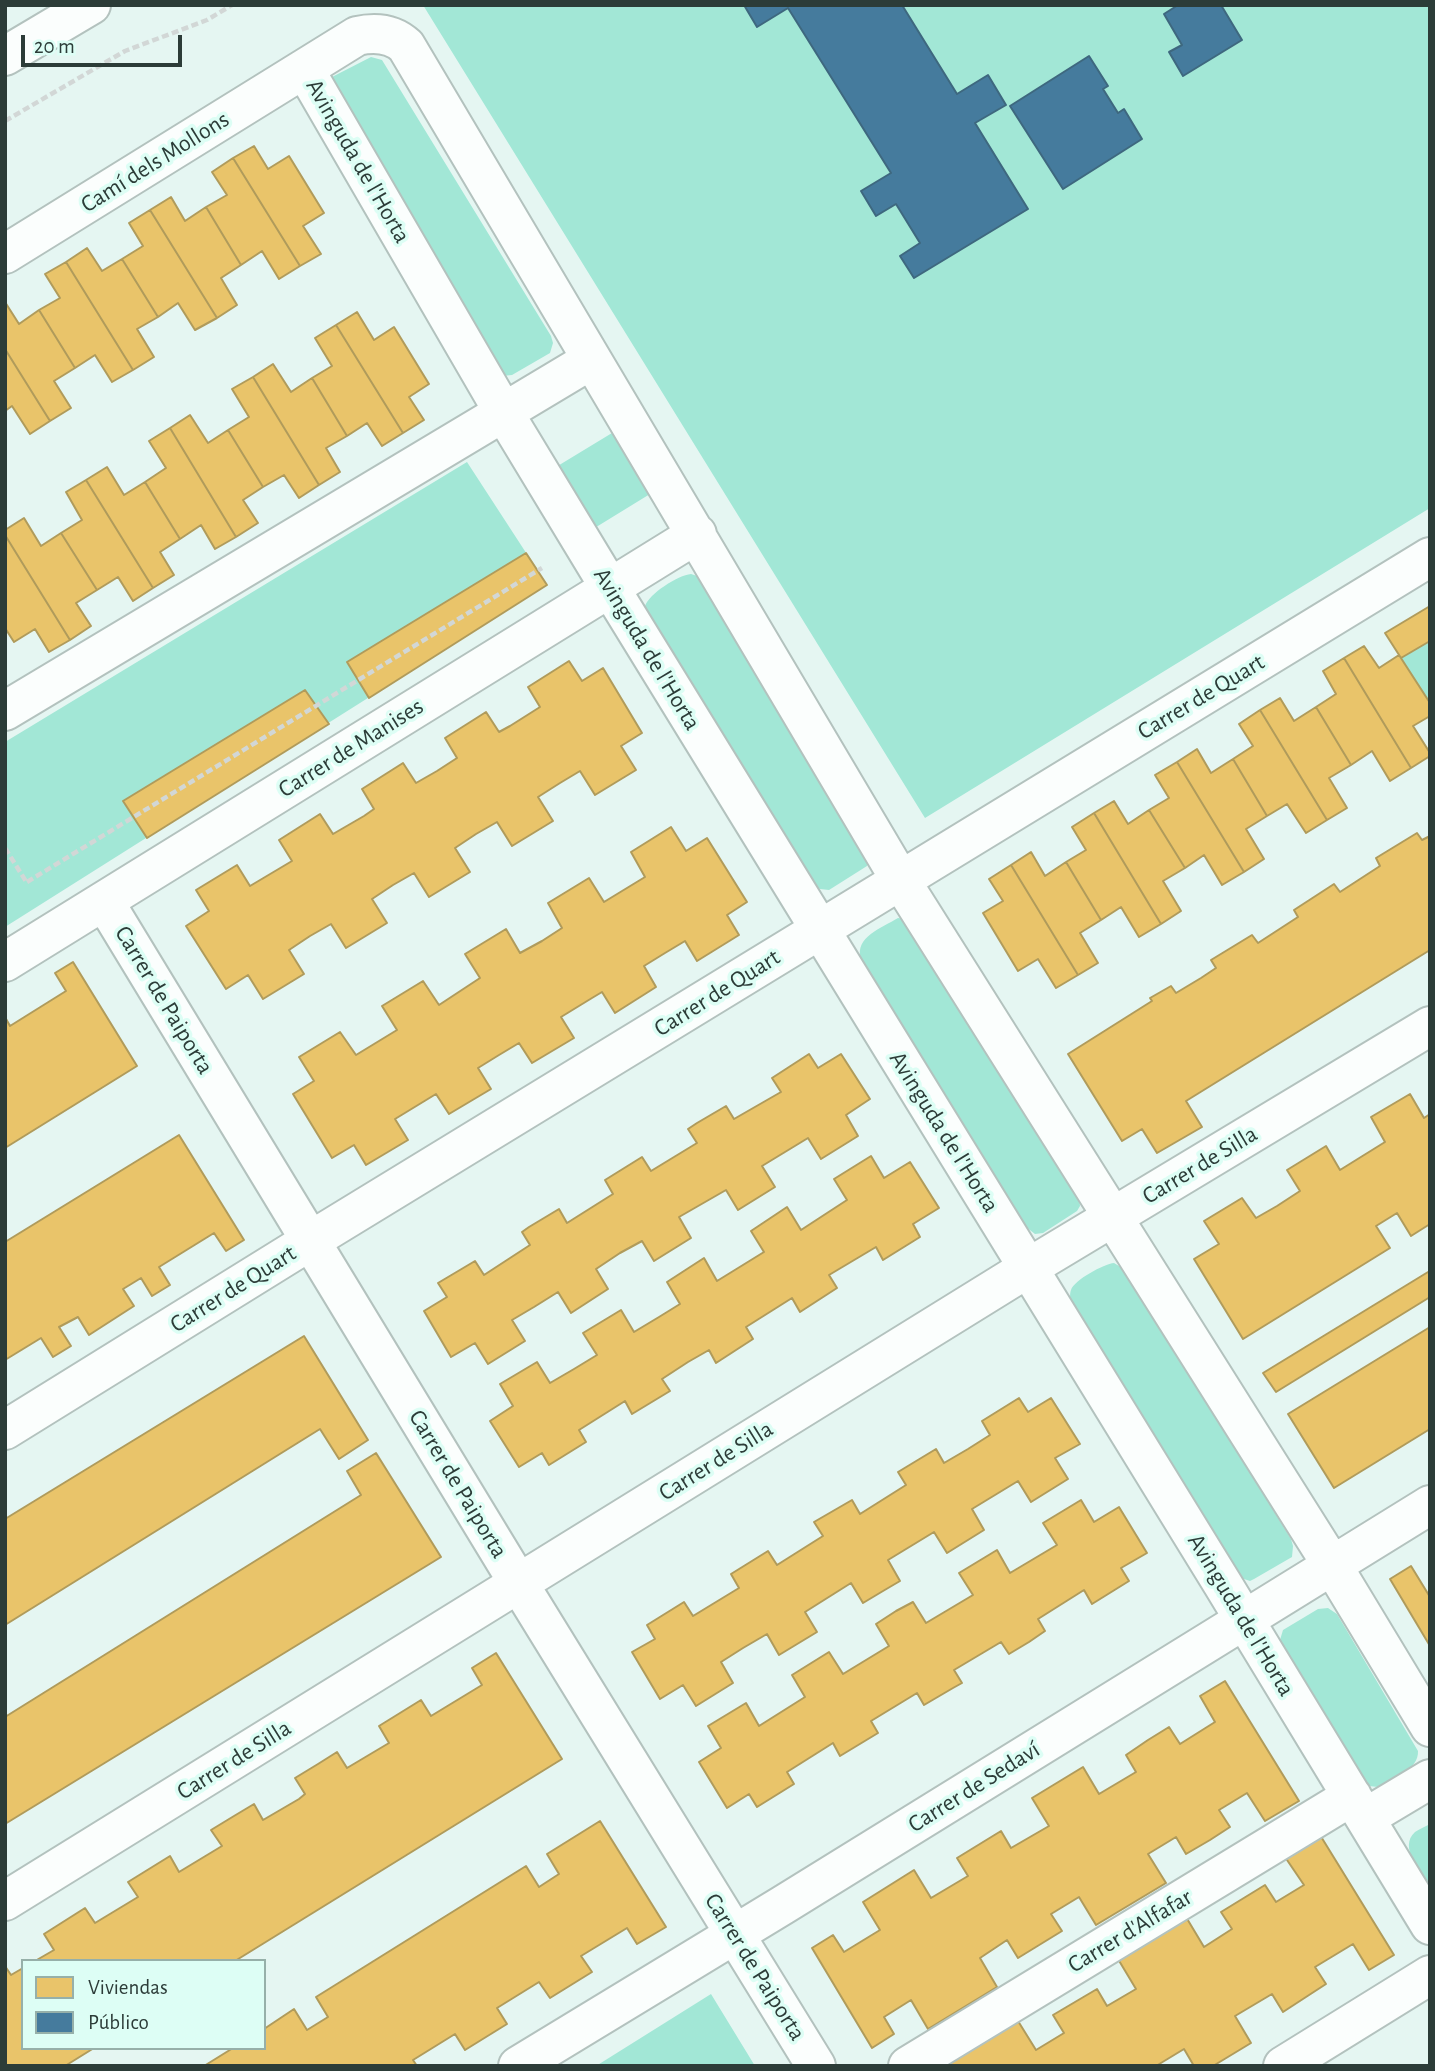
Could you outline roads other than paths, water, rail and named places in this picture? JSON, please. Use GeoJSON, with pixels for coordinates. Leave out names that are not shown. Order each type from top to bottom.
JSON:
{"type":"FeatureCollection","features":[{"type":"Feature","properties":{"kind":"street"},"geometry":{"type":"LineString","coordinates":[[5,56],[91,5]]}},
{"type":"Feature","properties":{"kind":"street","name":"Avinguda de l'Horta"},"geometry":{"type":"LineString","coordinates":[[1430,1727],[1114,1216],[901,881],[406,46],[399,40],[373,32],[357,36],[305,69],[504,413],[610,588],[1430,1924]]}},
{"type":"Feature","properties":{"kind":"street","name":"Camí dels Mollons"},"geometry":{"type":"LineString","coordinates":[[5,254],[305,69]]}},
{"type":"Feature","properties":{"kind":"street"},"geometry":{"type":"LineString","coordinates":[[5,711],[591,360]]}},
{"type":"Feature","properties":{"kind":"street","name":"Carrer de Manises"},"geometry":{"type":"LineString","coordinates":[[5,962],[696,534]]}},
{"type":"Feature","properties":{"kind":"street","name":"Carrer de Quart"},"geometry":{"type":"LineString","coordinates":[[5,1430],[1430,557]]}},
{"type":"Feature","properties":{"kind":"street","name":"Carrer de Paiporta"},"geometry":{"type":"LineString","coordinates":[[104,901],[816,2066]]}},
{"type":"Feature","properties":{"kind":"street","name":"Carrer de Silla"},"geometry":{"type":"LineString","coordinates":[[5,1901],[1114,1216],[1430,1026]]}},
{"type":"Feature","properties":{"kind":"street","name":"Carrer de Sedaví"},"geometry":{"type":"LineString","coordinates":[[518,2066],[1430,1505]]}},
{"type":"Feature","properties":{"kind":"street","name":"Carrer d'Alfafar"},"geometry":{"type":"LineString","coordinates":[[908,2066],[1358,1807],[1430,1779]]}},
{"type":"Feature","properties":{"kind":"street"},"geometry":{"type":"LineString","coordinates":[[1283,2066],[1430,1975]]}}]}
